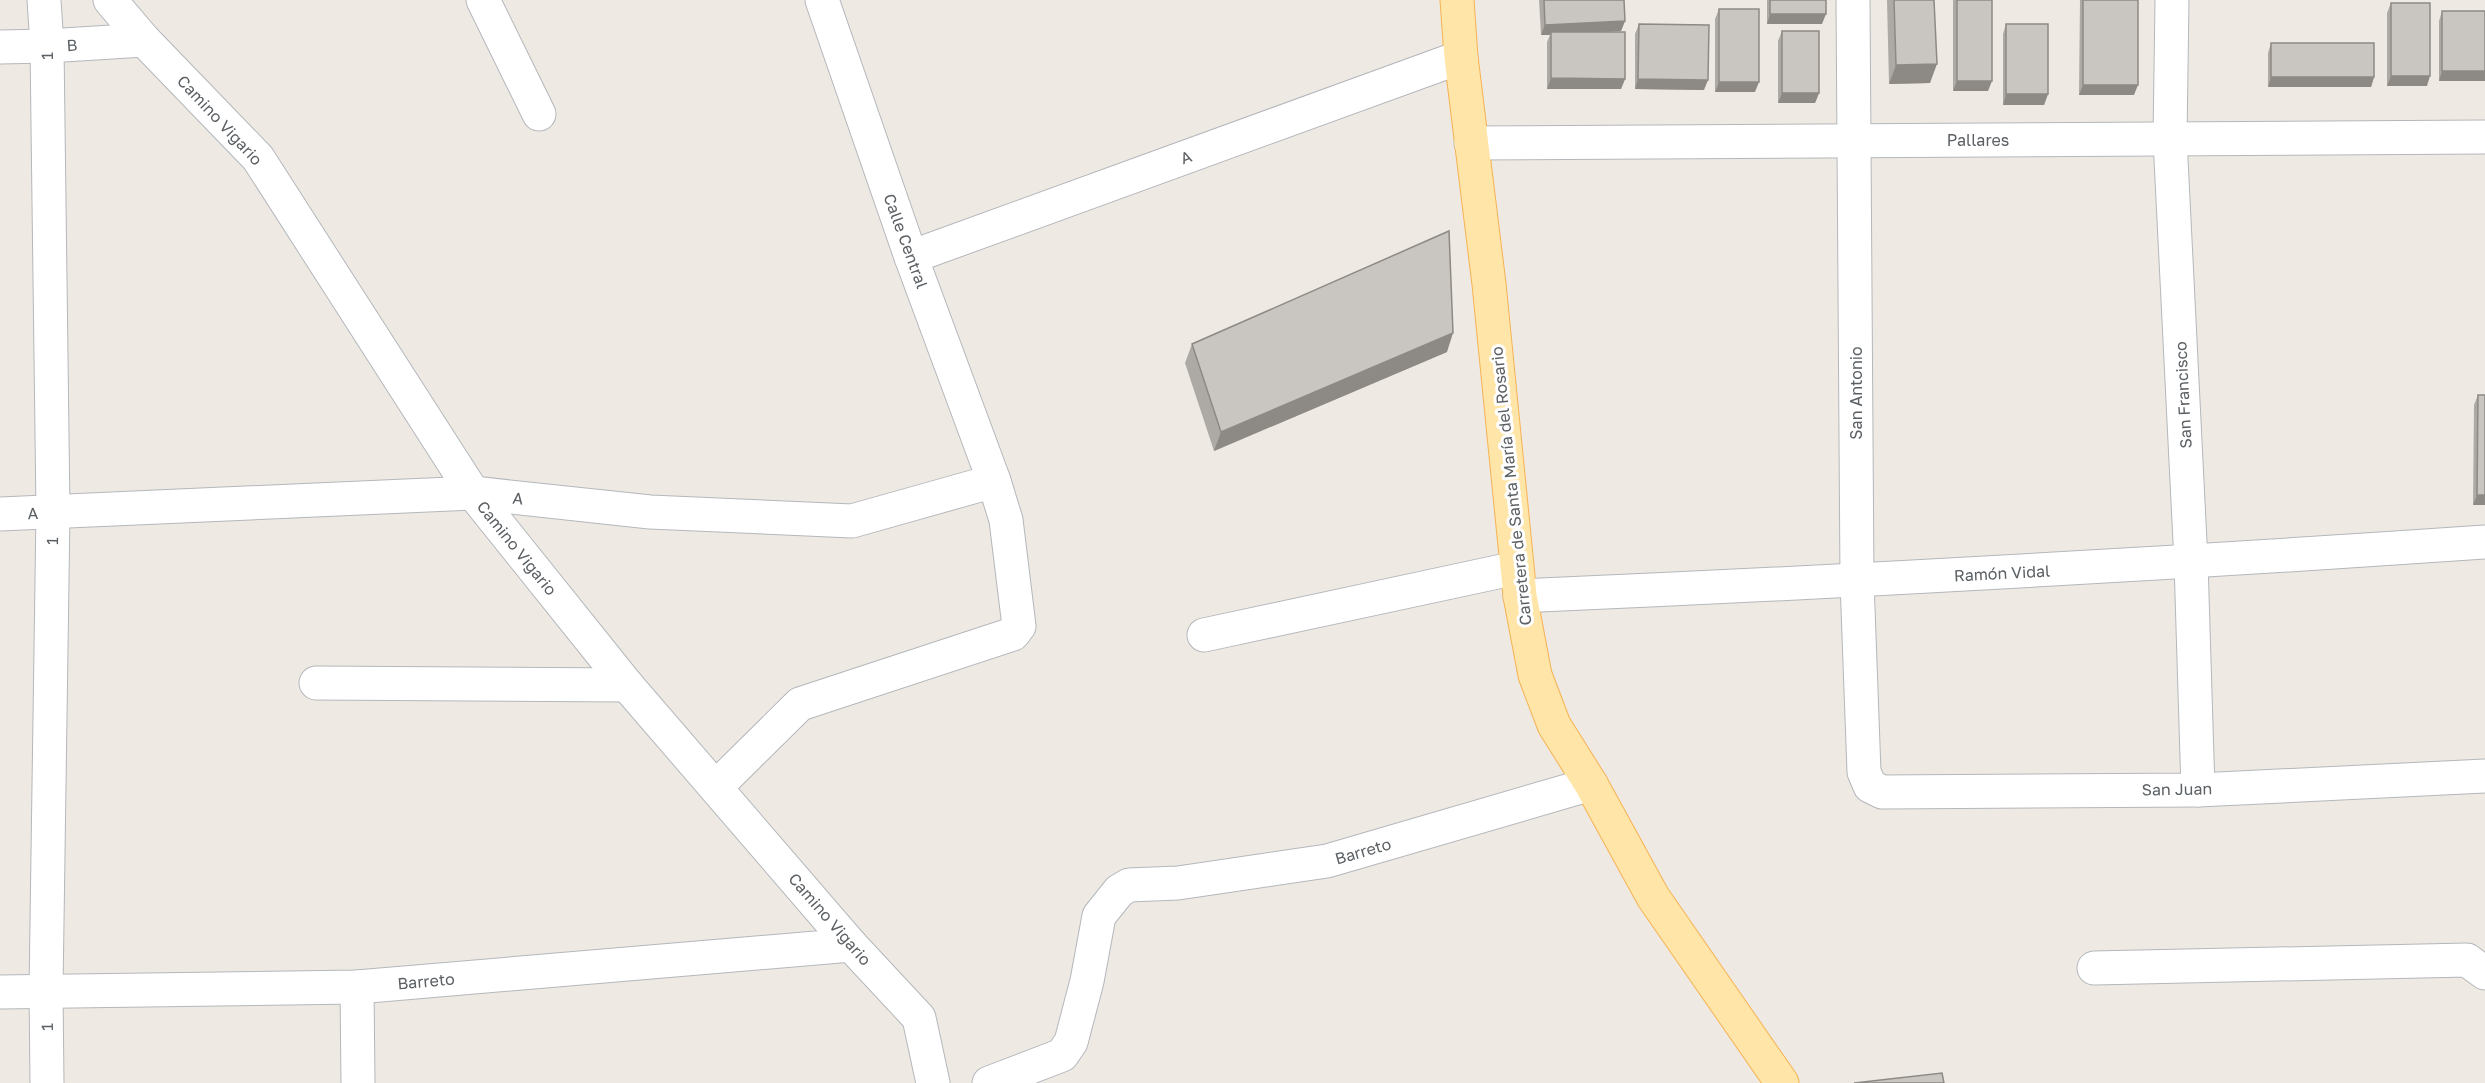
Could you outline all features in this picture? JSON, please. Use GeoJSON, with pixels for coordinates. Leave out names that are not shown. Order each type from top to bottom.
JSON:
{"type":"FeatureCollection","features":[{"type":"Feature","properties":{"kind":"main road","name":"Carretera de Santa María del Rosario"},"geometry":{"type":"LineString","coordinates":[[1457,0],[1461,57],[1489,284],[1518,582],[1535,675],[1554,725],[1591,784],[1653,897],[1782,1083]]}},
{"type":"Feature","properties":{"kind":"street","name":"1"},"geometry":{"type":"LineString","coordinates":[[44,0],[53,512],[46,991],[48,1083]]}},
{"type":"Feature","properties":{"kind":"street","name":"Camino Vigario"},"geometry":{"type":"LineString","coordinates":[[110,0],[144,40],[258,158],[473,493],[627,685],[851,945],[919,1018],[933,1083]]}},
{"type":"Feature","properties":{"kind":"street"},"geometry":{"type":"LineString","coordinates":[[483,0],[539,114]]}},
{"type":"Feature","properties":{"kind":"street","name":"Calle Central"},"geometry":{"type":"LineString","coordinates":[[716,787],[800,704],[1017,632],[1019,626],[1006,520],[994,481],[911,257],[822,0]]}},
{"type":"Feature","properties":{"kind":"street","name":"San Antonio"},"geometry":{"type":"LineString","coordinates":[[1854,0],[1857,581],[1864,772],[1870,786]]}},
{"type":"Feature","properties":{"kind":"street","name":"San Francisco"},"geometry":{"type":"LineString","coordinates":[[2172,0],[2170,139],[2191,562],[2199,790]]}},
{"type":"Feature","properties":{"kind":"street","name":"B"},"geometry":{"type":"LineString","coordinates":[[0,47],[144,40]]}},
{"type":"Feature","properties":{"kind":"street","name":"A"},"geometry":{"type":"LineString","coordinates":[[911,257],[1461,57]]}},
{"type":"Feature","properties":{"kind":"street","name":"Pallares"},"geometry":{"type":"LineString","coordinates":[[1472,143],[2485,137]]}},
{"type":"Feature","properties":{"kind":"street","name":"A"},"geometry":{"type":"LineString","coordinates":[[0,514],[473,493],[650,512],[852,521],[994,481]]}},
{"type":"Feature","properties":{"kind":"street","name":"Ramón Vidal"},"geometry":{"type":"LineString","coordinates":[[1204,635],[1518,582],[1857,581],[2485,542]]}},
{"type":"Feature","properties":{"kind":"street"},"geometry":{"type":"LineString","coordinates":[[316,683],[627,685]]}},
{"type":"Feature","properties":{"kind":"street","name":"San Juan"},"geometry":{"type":"LineString","coordinates":[[1870,786],[1882,792],[2199,790],[2485,776]]}},
{"type":"Feature","properties":{"kind":"street","name":"Barreto"},"geometry":{"type":"LineString","coordinates":[[989,1083],[1062,1055],[1071,1042],[1099,916],[1114,896],[1129,885],[1179,883],[1327,861],[1591,784]]}},
{"type":"Feature","properties":{"kind":"street","name":"Barreto"},"geometry":{"type":"LineString","coordinates":[[0,992],[357,987],[851,945]]}},
{"type":"Feature","properties":{"kind":"street"},"geometry":{"type":"LineString","coordinates":[[2094,968],[2467,960],[2485,973]]}},
{"type":"Feature","properties":{"kind":"street"},"geometry":{"type":"LineString","coordinates":[[357,987],[358,1083]]}},
{"type":"Feature","properties":{"kind":"building"},"geometry":{"type":"Polygon","coordinates":[[[1544,0],[1624,0],[1625,21],[1545,25],[1544,0]]]}},
{"type":"Feature","properties":{"kind":"building"},"geometry":{"type":"Polygon","coordinates":[[[1770,0],[1826,0],[1826,14],[1770,14],[1770,0]]]}},
{"type":"Feature","properties":{"kind":"building"},"geometry":{"type":"Polygon","coordinates":[[[1894,0],[1934,0],[1937,64],[1896,65],[1894,0]]]}},
{"type":"Feature","properties":{"kind":"building"},"geometry":{"type":"Polygon","coordinates":[[[1957,0],[1992,0],[1992,81],[1957,81],[1957,0]]]}},
{"type":"Feature","properties":{"kind":"building"},"geometry":{"type":"Polygon","coordinates":[[[2083,0],[2138,0],[2138,85],[2083,85],[2083,0]]]}},
{"type":"Feature","properties":{"kind":"building"},"geometry":{"type":"Polygon","coordinates":[[[2391,3],[2430,3],[2430,76],[2391,76],[2391,3]]]}},
{"type":"Feature","properties":{"kind":"building"},"geometry":{"type":"Polygon","coordinates":[[[1719,9],[1759,9],[1759,82],[1719,82],[1719,9]]]}},
{"type":"Feature","properties":{"kind":"building"},"geometry":{"type":"Polygon","coordinates":[[[2442,11],[2485,11],[2485,71],[2442,71],[2442,11]]]}},
{"type":"Feature","properties":{"kind":"building"},"geometry":{"type":"Polygon","coordinates":[[[1639,24],[1709,25],[1708,80],[1638,79],[1639,24]]]}},
{"type":"Feature","properties":{"kind":"building"},"geometry":{"type":"Polygon","coordinates":[[[2006,24],[2048,24],[2048,94],[2006,94],[2006,24]]]}},
{"type":"Feature","properties":{"kind":"building"},"geometry":{"type":"Polygon","coordinates":[[[1782,31],[1819,31],[1819,93],[1782,93],[1782,31]]]}},
{"type":"Feature","properties":{"kind":"building"},"geometry":{"type":"Polygon","coordinates":[[[1551,32],[1625,32],[1625,79],[1551,78],[1551,32]]]}},
{"type":"Feature","properties":{"kind":"building"},"geometry":{"type":"Polygon","coordinates":[[[2271,43],[2374,43],[2374,77],[2271,77],[2271,43]]]}},
{"type":"Feature","properties":{"kind":"building"},"geometry":{"type":"Polygon","coordinates":[[[1449,231],[1453,333],[1221,432],[1192,344],[1449,231]]]}},
{"type":"Feature","properties":{"kind":"building"},"geometry":{"type":"Polygon","coordinates":[[[2478,395],[2485,395],[2485,495],[2477,495],[2478,395]]]}},
{"type":"Feature","properties":{"kind":"building"},"geometry":{"type":"Polygon","coordinates":[[[1942,1073],[1944,1083],[1854,1083],[1942,1073]]]}}]}
